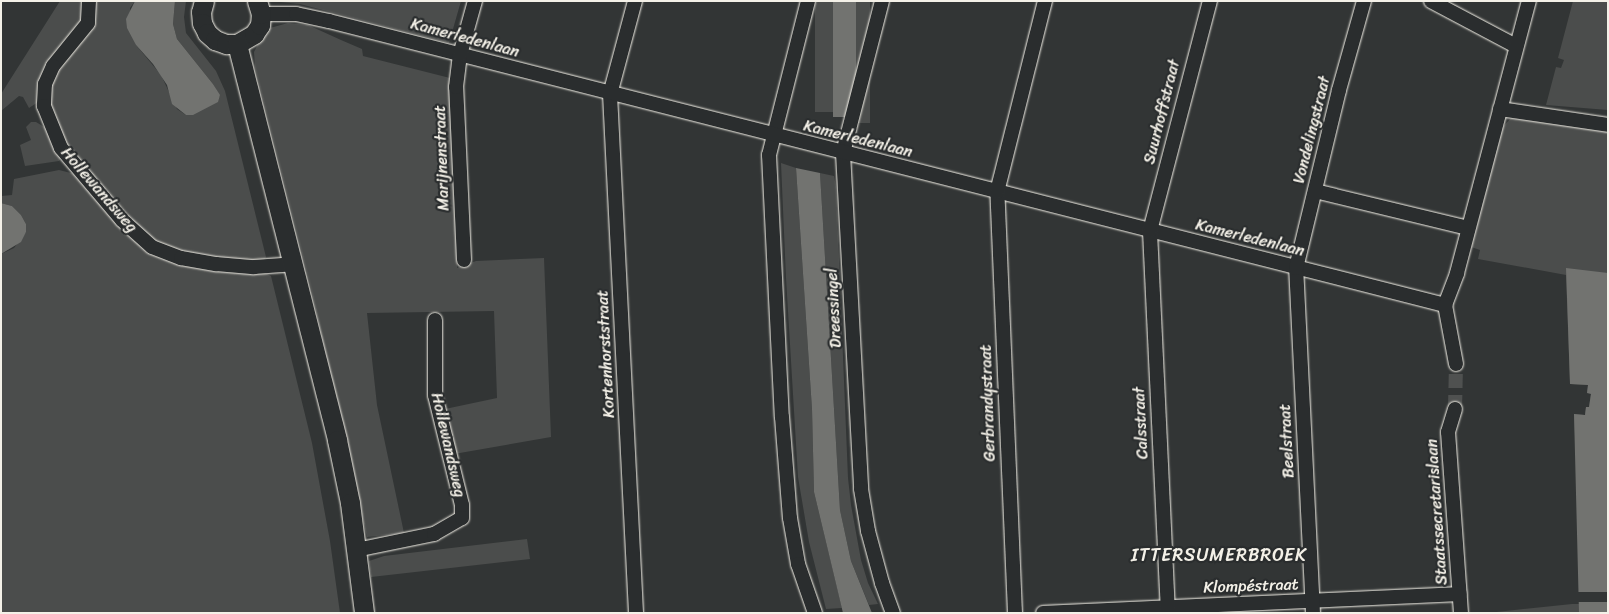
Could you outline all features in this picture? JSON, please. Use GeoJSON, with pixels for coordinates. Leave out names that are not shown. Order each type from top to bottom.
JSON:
{"type":"FeatureCollection","features":[{"type":"Feature","properties":{"kind":"main road"},"geometry":{"type":"LineString","coordinates":[[204,1],[201,17],[207,33],[215,40],[226,44],[237,44],[247,40],[254,34],[260,24],[259,8]]}},
{"type":"Feature","properties":{"kind":"main road"},"geometry":{"type":"LineString","coordinates":[[237,44],[337,440],[356,550],[364,613]]}},
{"type":"Feature","properties":{"kind":"street","name":"Hollewandsweg"},"geometry":{"type":"LineString","coordinates":[[89,1],[89,14],[84,30],[53,66],[44,84],[44,106],[61,148],[122,220],[152,246],[181,258],[216,264],[254,267],[293,264]]}},
{"type":"Feature","properties":{"kind":"street","name":"Marijnenstraat"},"geometry":{"type":"LineString","coordinates":[[464,260],[456,88],[460,56],[475,1]]}},
{"type":"Feature","properties":{"kind":"street","name":"Kortenhorststraat"},"geometry":{"type":"LineString","coordinates":[[635,1],[610,94],[636,613]]}},
{"type":"Feature","properties":{"kind":"street"},"geometry":{"type":"LineString","coordinates":[[808,1],[769,155],[786,476],[798,564],[815,613]]}},
{"type":"Feature","properties":{"kind":"street","name":"Dreessingel"},"geometry":{"type":"LineString","coordinates":[[882,1],[843,153],[861,489],[868,532],[882,583],[893,613]]}},
{"type":"Feature","properties":{"kind":"street","name":"Gerbrandystraat"},"geometry":{"type":"LineString","coordinates":[[1015,613],[997,192],[1045,1]]}},
{"type":"Feature","properties":{"kind":"street","name":"Suurhoffstraat"},"geometry":{"type":"LineString","coordinates":[[1150,231],[1210,1]]}},
{"type":"Feature","properties":{"kind":"street","name":"Vondelingstraat"},"geometry":{"type":"LineString","coordinates":[[1296,268],[1339,90],[1364,1]]}},
{"type":"Feature","properties":{"kind":"street"},"geometry":{"type":"LineString","coordinates":[[1431,1],[1516,46]]}},
{"type":"Feature","properties":{"kind":"street"},"geometry":{"type":"LineString","coordinates":[[1456,364],[1445,306],[1457,273],[1516,46],[1530,1]]}},
{"type":"Feature","properties":{"kind":"street","name":"Kamerledenlaan"},"geometry":{"type":"LineString","coordinates":[[259,8],[296,14],[1445,306]]}},
{"type":"Feature","properties":{"kind":"street"},"geometry":{"type":"LineString","coordinates":[[1500,109],[1608,125]]}},
{"type":"Feature","properties":{"kind":"street"},"geometry":{"type":"LineString","coordinates":[[1316,191],[1468,228]]}},
{"type":"Feature","properties":{"kind":"street","name":"Calsstraat"},"geometry":{"type":"LineString","coordinates":[[1150,231],[1168,610]]}},
{"type":"Feature","properties":{"kind":"street","name":"Beelstraat"},"geometry":{"type":"LineString","coordinates":[[1296,268],[1313,607]]}},
{"type":"Feature","properties":{"kind":"street","name":"Hollewandsweg"},"geometry":{"type":"LineString","coordinates":[[356,550],[434,534],[462,518],[462,505],[435,395],[435,320]]}},
{"type":"Feature","properties":{"kind":"street","name":"Staatssecretarislaan"},"geometry":{"type":"LineString","coordinates":[[1455,409],[1448,432],[1461,613]]}},
{"type":"Feature","properties":{"kind":"street","name":"Klompéstraat"},"geometry":{"type":"LineString","coordinates":[[1043,613],[1313,607],[1460,594]]}},
{"type":"Feature","properties":{"kind":"shaded area"},"geometry":{"type":"Polygon","coordinates":[[[60,1],[84,1],[84,19],[38,102],[29,108],[23,97],[19,96],[1,111],[1,94],[60,1]]]}},
{"type":"Feature","properties":{"kind":"shaded area"},"geometry":{"type":"Polygon","coordinates":[[[93,1],[135,1],[130,8],[136,45],[161,75],[177,109],[186,115],[220,96],[213,84],[177,39],[173,24],[175,1],[186,1],[184,17],[186,33],[216,71],[225,91],[266,257],[264,260],[254,262],[182,253],[155,242],[140,232],[65,144],[49,105],[52,78],[93,1]]]}},
{"type":"Feature","properties":{"kind":"shaded area"},"geometry":{"type":"Polygon","coordinates":[[[135,1],[175,1],[173,24],[177,39],[213,84],[220,95],[218,102],[193,115],[186,115],[172,104],[167,85],[153,64],[136,45],[127,28],[126,19],[135,1]]]}},
{"type":"Feature","properties":{"kind":"shaded area"},"geometry":{"type":"Polygon","coordinates":[[[271,1],[461,1],[449,43],[300,4],[271,1]]]}},
{"type":"Feature","properties":{"kind":"shaded area"},"geometry":{"type":"Polygon","coordinates":[[[815,1],[833,1],[833,112],[815,112],[815,1]]]}},
{"type":"Feature","properties":{"kind":"shaded area"},"geometry":{"type":"Polygon","coordinates":[[[833,1],[856,1],[856,117],[833,117],[833,1]]]}},
{"type":"Feature","properties":{"kind":"shaded area"},"geometry":{"type":"Polygon","coordinates":[[[856,1],[870,1],[870,123],[856,123],[856,1]]]}},
{"type":"Feature","properties":{"kind":"shaded area"},"geometry":{"type":"Polygon","coordinates":[[[1573,1],[1608,1],[1608,110],[1546,105],[1556,67],[1561,68],[1564,60],[1558,58],[1573,1]]]}},
{"type":"Feature","properties":{"kind":"shaded area"},"geometry":{"type":"Polygon","coordinates":[[[288,23],[308,25],[362,49],[363,56],[450,78],[457,268],[476,261],[544,258],[551,437],[454,454],[445,409],[497,398],[494,311],[367,313],[377,405],[404,533],[367,537],[312,292],[255,67],[254,52],[264,32],[270,28],[288,23]]]}},
{"type":"Feature","properties":{"kind":"shaded area"},"geometry":{"type":"Polygon","coordinates":[[[1511,118],[1608,130],[1608,606],[1577,481],[1574,414],[1585,415],[1586,407],[1589,407],[1591,393],[1587,393],[1588,385],[1570,384],[1566,275],[1478,259],[1480,250],[1471,247],[1502,128],[1511,118]]]}},
{"type":"Feature","properties":{"kind":"shaded area"},"geometry":{"type":"Polygon","coordinates":[[[31,122],[36,122],[46,128],[61,157],[59,161],[25,166],[20,145],[31,140],[26,127],[31,122]]]}},
{"type":"Feature","properties":{"kind":"shaded area"},"geometry":{"type":"Polygon","coordinates":[[[781,163],[796,168],[812,409],[814,492],[842,608],[826,609],[809,542],[798,477],[781,163]]]}},
{"type":"Feature","properties":{"kind":"shaded area"},"geometry":{"type":"Polygon","coordinates":[[[796,168],[820,173],[840,510],[851,561],[872,613],[843,613],[814,492],[812,409],[796,168]]]}},
{"type":"Feature","properties":{"kind":"shaded area"},"geometry":{"type":"Polygon","coordinates":[[[59,170],[75,174],[150,251],[263,272],[271,276],[312,443],[330,541],[340,613],[1,613],[1,254],[14,248],[26,232],[26,224],[21,215],[12,206],[1,203],[1,196],[12,195],[14,179],[59,170]]]}},
{"type":"Feature","properties":{"kind":"shaded area"},"geometry":{"type":"Polygon","coordinates":[[[820,173],[834,176],[836,187],[848,478],[861,560],[868,583],[878,604],[869,605],[851,561],[840,510],[820,173]]]}},
{"type":"Feature","properties":{"kind":"shaded area"},"geometry":{"type":"Polygon","coordinates":[[[1,203],[12,206],[21,215],[26,224],[26,232],[21,242],[1,254],[1,203]]]}},
{"type":"Feature","properties":{"kind":"shaded area"},"geometry":{"type":"Polygon","coordinates":[[[1566,268],[1608,273],[1608,613],[1579,613],[1574,414],[1585,415],[1586,407],[1589,407],[1591,394],[1587,393],[1588,385],[1570,384],[1566,268]]]}},
{"type":"Feature","properties":{"kind":"shaded area"},"geometry":{"type":"Polygon","coordinates":[[[527,539],[530,559],[371,577],[369,561],[384,556],[527,539]]]}},
{"type":"Feature","properties":{"kind":"shaded area"},"geometry":{"type":"Polygon","coordinates":[[[1572,604],[1579,604],[1579,613],[1487,613],[1572,604]]]}},
{"type":"Feature","properties":{"kind":"pier"},"geometry":{"type":"Polygon","coordinates":[[[1576,592],[1608,592],[1608,602],[1576,602],[1576,592]]]}},
{"type":"Feature","properties":{"kind":"tunnel"},"geometry":{"type":"LineString","coordinates":[[1455,409],[1456,364]]}},
{"type":"Feature","properties":{"kind":"district","name":"ITTERSUMERBROEK"},"geometry":{"type":"Point","coordinates":[1219,555]}}]}
